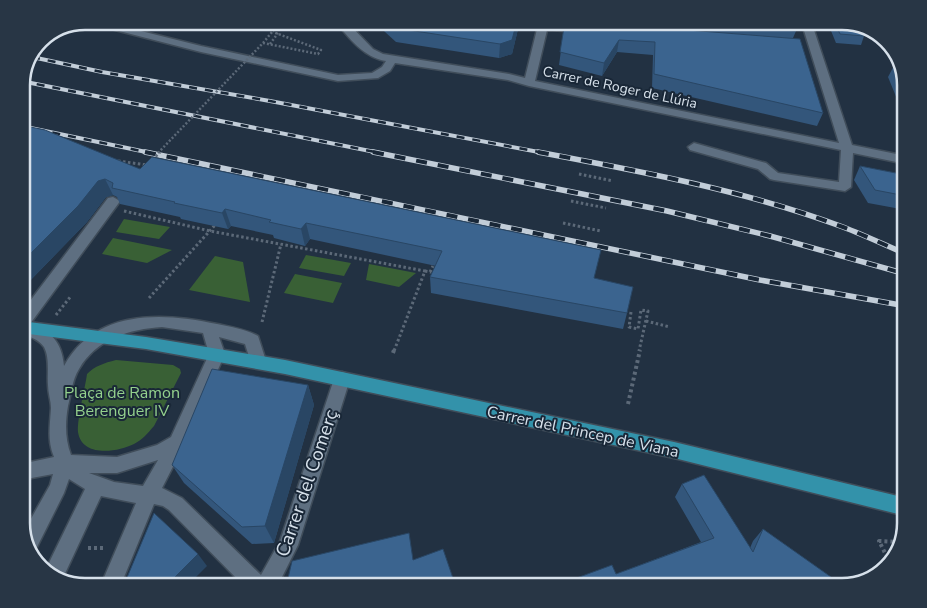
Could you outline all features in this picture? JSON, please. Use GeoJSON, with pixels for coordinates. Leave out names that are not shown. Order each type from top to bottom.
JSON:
{"type":"FeatureCollection","features":[{"type":"Feature","properties":{"kind":"main road","name":"Carrer del Princep de Viana"},"geometry":{"type":"LineString","coordinates":[[30,328],[100,336],[258,361],[674,450],[897,505]]}},
{"type":"Feature","properties":{"kind":"street"},"geometry":{"type":"LineString","coordinates":[[124,30],[201,49],[338,78],[374,76],[386,69],[392,59]]}},
{"type":"Feature","properties":{"kind":"street","name":"Carrer de Roger de Llúria"},"geometry":{"type":"LineString","coordinates":[[349,30],[373,54],[392,59],[509,77],[529,83],[897,158]]}},
{"type":"Feature","properties":{"kind":"street"},"geometry":{"type":"LineString","coordinates":[[529,83],[542,30]]}},
{"type":"Feature","properties":{"kind":"street"},"geometry":{"type":"LineString","coordinates":[[585,30],[592,31]]}},
{"type":"Feature","properties":{"kind":"street"},"geometry":{"type":"LineString","coordinates":[[694,147],[762,166],[774,176],[845,187],[850,171],[847,149],[810,47],[807,30]]}},
{"type":"Feature","properties":{"kind":"street"},"geometry":{"type":"LineString","coordinates":[[30,315],[111,204]]}},
{"type":"Feature","properties":{"kind":"street","name":"Carrer del Princep de Viana"},"geometry":{"type":"LineString","coordinates":[[100,336],[127,325],[158,320],[209,329],[250,339],[258,361]]}},
{"type":"Feature","properties":{"kind":"street"},"geometry":{"type":"LineString","coordinates":[[114,578],[148,496],[177,442],[217,354],[209,329]]}},
{"type":"Feature","properties":{"kind":"street"},"geometry":{"type":"LineString","coordinates":[[30,330],[42,335],[52,347],[57,364],[55,392],[60,408]]}},
{"type":"Feature","properties":{"kind":"street"},"geometry":{"type":"LineString","coordinates":[[32,537],[58,488],[65,463],[57,434],[60,408],[71,365],[100,336]]}},
{"type":"Feature","properties":{"kind":"street","name":"Carrer del Comerç"},"geometry":{"type":"LineString","coordinates":[[271,578],[288,544],[342,379]]}},
{"type":"Feature","properties":{"kind":"street"},"geometry":{"type":"LineString","coordinates":[[30,470],[65,463],[117,465],[162,451],[177,442]]}},
{"type":"Feature","properties":{"kind":"street"},"geometry":{"type":"LineString","coordinates":[[65,463],[86,482],[127,493],[169,498],[250,578]]}},
{"type":"Feature","properties":{"kind":"street"},"geometry":{"type":"LineString","coordinates":[[56,570],[93,493]]}},
{"type":"Feature","properties":{"kind":"path"},"geometry":{"type":"LineString","coordinates":[[143,170],[273,32],[321,50],[318,54],[263,43]]}},
{"type":"Feature","properties":{"kind":"path"},"geometry":{"type":"LineString","coordinates":[[270,44],[278,33]]}},
{"type":"Feature","properties":{"kind":"path"},"geometry":{"type":"LineString","coordinates":[[110,160],[148,165]]}},
{"type":"Feature","properties":{"kind":"path"},"geometry":{"type":"LineString","coordinates":[[137,170],[143,164]]}},
{"type":"Feature","properties":{"kind":"path"},"geometry":{"type":"LineString","coordinates":[[579,174],[613,180]]}},
{"type":"Feature","properties":{"kind":"path"},"geometry":{"type":"LineString","coordinates":[[571,200],[606,208]]}},
{"type":"Feature","properties":{"kind":"path"},"geometry":{"type":"LineString","coordinates":[[111,204],[210,231],[430,272],[433,266]]}},
{"type":"Feature","properties":{"kind":"path"},"geometry":{"type":"LineString","coordinates":[[149,298],[222,217]]}},
{"type":"Feature","properties":{"kind":"path"},"geometry":{"type":"LineString","coordinates":[[563,223],[600,231]]}},
{"type":"Feature","properties":{"kind":"path"},"geometry":{"type":"LineString","coordinates":[[262,322],[281,244]]}},
{"type":"Feature","properties":{"kind":"path"},"geometry":{"type":"LineString","coordinates":[[392,353],[425,271]]}},
{"type":"Feature","properties":{"kind":"path"},"geometry":{"type":"LineString","coordinates":[[56,315],[71,296]]}},
{"type":"Feature","properties":{"kind":"path"},"geometry":{"type":"LineString","coordinates":[[628,404],[648,311],[641,310],[638,329],[629,327],[631,312]]}},
{"type":"Feature","properties":{"kind":"path"},"geometry":{"type":"LineString","coordinates":[[646,321],[670,327]]}},
{"type":"Feature","properties":{"kind":"path"},"geometry":{"type":"LineString","coordinates":[[886,556],[879,541],[894,542]]}},
{"type":"Feature","properties":{"kind":"green space"},"geometry":{"type":"Polygon","coordinates":[[[124,219],[170,227],[159,239],[116,232],[124,219]]]}},
{"type":"Feature","properties":{"kind":"green space"},"geometry":{"type":"Polygon","coordinates":[[[113,238],[172,250],[147,263],[102,254],[113,238]]]}},
{"type":"Feature","properties":{"kind":"green space"},"geometry":{"type":"Polygon","coordinates":[[[306,255],[351,263],[344,276],[299,268],[306,255]]]}},
{"type":"Feature","properties":{"kind":"green space"},"geometry":{"type":"Polygon","coordinates":[[[215,256],[243,262],[250,302],[189,290],[215,256]]]}},
{"type":"Feature","properties":{"kind":"green space"},"geometry":{"type":"Polygon","coordinates":[[[369,264],[416,273],[399,287],[366,280],[369,264]]]}},
{"type":"Feature","properties":{"kind":"green space"},"geometry":{"type":"Polygon","coordinates":[[[295,274],[342,283],[333,303],[284,293],[295,274]]]}},
{"type":"Feature","properties":{"kind":"green space","name":"Plaça de Ramon Berenguer IV"},"geometry":{"type":"Polygon","coordinates":[[[116,360],[173,365],[180,369],[181,373],[154,426],[142,438],[127,447],[102,451],[86,446],[81,440],[78,432],[80,412],[87,374],[100,365],[116,360]]]}},
{"type":"Feature","properties":{"kind":"building"},"geometry":{"type":"Polygon","coordinates":[[[408,30],[515,30],[512,40],[500,44],[408,30]]]}},
{"type":"Feature","properties":{"kind":"building"},"geometry":{"type":"Polygon","coordinates":[[[564,30],[688,30],[800,39],[823,113],[654,74],[655,42],[619,40],[604,63],[560,52],[564,30]]]}},
{"type":"Feature","properties":{"kind":"building"},"geometry":{"type":"Polygon","coordinates":[[[838,30],[853,31],[864,36],[840,34],[838,30]]]}},
{"type":"Feature","properties":{"kind":"building"},"geometry":{"type":"Polygon","coordinates":[[[30,127],[45,130],[140,169],[152,157],[601,250],[594,278],[633,287],[627,313],[430,277],[442,251],[306,223],[301,229],[225,209],[222,213],[174,203],[112,188],[113,183],[105,179],[98,181],[78,206],[30,254],[30,127]]]}},
{"type":"Feature","properties":{"kind":"building"},"geometry":{"type":"Polygon","coordinates":[[[860,166],[897,173],[897,194],[875,190],[860,166]]]}},
{"type":"Feature","properties":{"kind":"building"},"geometry":{"type":"Polygon","coordinates":[[[212,369],[308,385],[265,526],[242,527],[172,465],[212,369]]]}},
{"type":"Feature","properties":{"kind":"building"},"geometry":{"type":"Polygon","coordinates":[[[704,475],[753,552],[763,529],[831,577],[577,578],[612,565],[616,574],[714,538],[682,484],[704,475]]]}},
{"type":"Feature","properties":{"kind":"building"},"geometry":{"type":"Polygon","coordinates":[[[154,513],[198,554],[174,578],[127,578],[154,513]]]}},
{"type":"Feature","properties":{"kind":"building"},"geometry":{"type":"Polygon","coordinates":[[[409,533],[413,560],[443,549],[453,578],[288,578],[292,561],[409,533]]]}},
{"type":"Feature","properties":{"kind":"railway"},"geometry":{"type":"LineString","coordinates":[[37,58],[102,72],[270,101],[544,153]]}},
{"type":"Feature","properties":{"kind":"railway"},"geometry":{"type":"LineString","coordinates":[[30,83],[380,153]]}},
{"type":"Feature","properties":{"kind":"railway"},"geometry":{"type":"LineString","coordinates":[[30,128],[151,153]]}},
{"type":"Feature","properties":{"kind":"railway"},"geometry":{"type":"LineString","coordinates":[[145,152],[760,280],[897,304]]}},
{"type":"Feature","properties":{"kind":"railway"},"geometry":{"type":"LineString","coordinates":[[373,152],[667,211],[770,236],[897,271]]}},
{"type":"Feature","properties":{"kind":"railway"},"geometry":{"type":"LineString","coordinates":[[538,152],[731,192],[806,214],[843,227],[897,250]]}}]}
